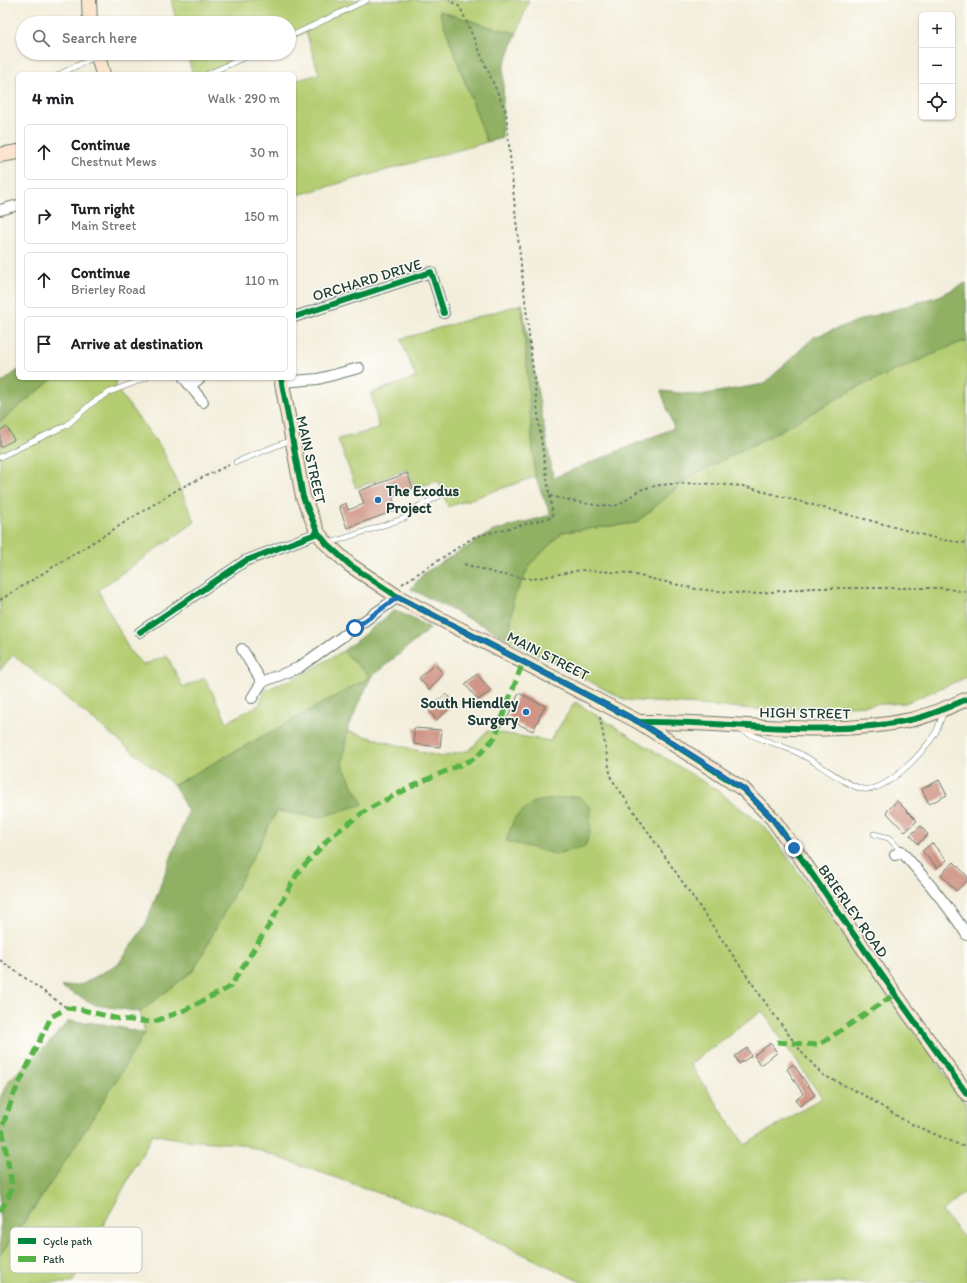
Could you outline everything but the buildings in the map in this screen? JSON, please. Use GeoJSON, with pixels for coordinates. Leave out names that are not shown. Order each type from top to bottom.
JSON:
{"type":"FeatureCollection","features":[{"type":"Feature","properties":{"kind":"street"},"geometry":{"type":"LineString","coordinates":[[89,0],[90,16]]}},
{"type":"Feature","properties":{"kind":"street"},"geometry":{"type":"LineString","coordinates":[[99,60],[102,72]]}},
{"type":"Feature","properties":{"kind":"street"},"geometry":{"type":"LineString","coordinates":[[0,155],[16,152]]}},
{"type":"Feature","properties":{"kind":"street"},"geometry":{"type":"LineString","coordinates":[[0,210],[16,206]]}},
{"type":"Feature","properties":{"kind":"street","name":"ORCHARD DRIVE"},"geometry":{"type":"LineString","coordinates":[[296,316],[432,272],[444,313]]}},
{"type":"Feature","properties":{"kind":"street"},"geometry":{"type":"LineString","coordinates":[[296,380],[318,379],[359,368]]}},
{"type":"Feature","properties":{"kind":"street","name":"MAIN STREET"},"geometry":{"type":"LineString","coordinates":[[281,380],[291,440],[303,497],[318,533],[327,544],[350,565],[393,595],[639,722]]}},
{"type":"Feature","properties":{"kind":"street"},"geometry":{"type":"LineString","coordinates":[[187,382],[203,402]]}},
{"type":"Feature","properties":{"kind":"street"},"geometry":{"type":"LineString","coordinates":[[140,632],[245,561],[318,533]]}},
{"type":"Feature","properties":{"kind":"street"},"geometry":{"type":"LineString","coordinates":[[252,698],[262,682],[298,668],[393,595]]}},
{"type":"Feature","properties":{"kind":"street"},"geometry":{"type":"LineString","coordinates":[[242,649],[262,682]]}},
{"type":"Feature","properties":{"kind":"street","name":"HIGH STREET"},"geometry":{"type":"LineString","coordinates":[[639,722],[668,721],[834,728],[876,725],[911,720],[945,709],[967,699]]}},
{"type":"Feature","properties":{"kind":"street","name":"BRIERLEY ROAD"},"geometry":{"type":"LineString","coordinates":[[639,722],[744,789],[772,818],[967,1094]]}},
{"type":"Feature","properties":{"kind":"street"},"geometry":{"type":"LineString","coordinates":[[898,853],[948,905],[967,936]]}},
{"type":"Feature","properties":{"kind":"lane"},"geometry":{"type":"LineString","coordinates":[[296,33],[367,0]]}},
{"type":"Feature","properties":{"kind":"lane"},"geometry":{"type":"LineString","coordinates":[[64,72],[86,60]]}},
{"type":"Feature","properties":{"kind":"lane"},"geometry":{"type":"LineString","coordinates":[[212,72],[239,60]]}},
{"type":"Feature","properties":{"kind":"lane"},"geometry":{"type":"LineString","coordinates":[[0,457],[67,425],[92,403],[110,392],[141,380]]}},
{"type":"Feature","properties":{"kind":"lane"},"geometry":{"type":"LineString","coordinates":[[236,462],[291,440]]}},
{"type":"Feature","properties":{"kind":"lane"},"geometry":{"type":"LineString","coordinates":[[327,544],[405,518],[408,512],[439,496]]}},
{"type":"Feature","properties":{"kind":"lane"},"geometry":{"type":"LineString","coordinates":[[732,724],[749,735],[801,754],[849,783],[864,790],[878,786],[897,775],[919,754],[936,731],[945,709]]}},
{"type":"Feature","properties":{"kind":"lane"},"geometry":{"type":"LineString","coordinates":[[874,834],[889,838],[898,853]]}},
{"type":"Feature","properties":{"kind":"path"},"geometry":{"type":"LineString","coordinates":[[393,595],[474,537],[553,517],[540,432],[516,220],[506,112],[460,7],[449,0]]}},
{"type":"Feature","properties":{"kind":"path"},"geometry":{"type":"LineString","coordinates":[[0,600],[180,488],[236,462]]}},
{"type":"Feature","properties":{"kind":"path"},"geometry":{"type":"LineString","coordinates":[[550,496],[601,505],[617,505],[642,489],[662,485],[715,484],[743,486],[772,492],[942,540],[967,543]]}},
{"type":"Feature","properties":{"kind":"path"},"geometry":{"type":"LineString","coordinates":[[464,564],[498,574],[534,579],[581,570],[628,573],[696,589],[750,594],[811,588],[941,588],[967,592]]}},
{"type":"Feature","properties":{"kind":"path"},"geometry":{"type":"LineString","coordinates":[[600,702],[600,722],[611,778],[767,1005],[803,1054],[823,1074],[860,1093],[907,1122],[962,1146],[967,1146]]}},
{"type":"Feature","properties":{"kind":"path"},"geometry":{"type":"LineString","coordinates":[[0,960],[67,1008]]}},
{"type":"Feature","properties":{"kind":"green space"},"geometry":{"type":"Polygon","coordinates":[[[171,0],[529,0],[517,33],[494,28],[439,11],[487,142],[296,195],[296,80],[319,74],[306,32],[296,36],[296,16],[175,16],[171,0]]]}},
{"type":"Feature","properties":{"kind":"green space"},"geometry":{"type":"Polygon","coordinates":[[[439,11],[494,28],[517,33],[504,65],[502,138],[487,142],[439,11]]]}},
{"type":"Feature","properties":{"kind":"green space"},"geometry":{"type":"Polygon","coordinates":[[[188,60],[240,60],[212,72],[192,72],[188,60]]]}},
{"type":"Feature","properties":{"kind":"green space"},"geometry":{"type":"Polygon","coordinates":[[[966,283],[967,342],[961,342],[854,389],[776,433],[691,476],[636,523],[563,532],[531,563],[514,597],[509,639],[411,589],[424,573],[493,531],[551,515],[535,477],[522,304],[553,478],[674,428],[661,391],[700,395],[764,384],[814,337],[866,318],[939,296],[966,283]]]}},
{"type":"Feature","properties":{"kind":"green space"},"geometry":{"type":"Polygon","coordinates":[[[522,304],[535,477],[448,507],[439,481],[415,488],[407,469],[356,488],[338,439],[379,429],[371,393],[416,378],[401,339],[522,304]]]}},
{"type":"Feature","properties":{"kind":"green space"},"geometry":{"type":"Polygon","coordinates":[[[961,342],[967,342],[967,677],[905,703],[770,710],[625,700],[509,639],[514,597],[531,563],[563,532],[636,523],[691,476],[776,433],[854,389],[961,342]]]}},
{"type":"Feature","properties":{"kind":"green space"},"geometry":{"type":"Polygon","coordinates":[[[16,372],[16,380],[52,380],[0,422],[0,384],[16,372]]]}},
{"type":"Feature","properties":{"kind":"green space"},"geometry":{"type":"Polygon","coordinates":[[[52,380],[116,380],[116,388],[162,449],[195,522],[98,590],[130,651],[143,665],[167,656],[183,687],[205,678],[227,722],[259,705],[265,690],[302,675],[343,651],[371,677],[174,785],[13,655],[0,670],[0,422],[52,380]]]}},
{"type":"Feature","properties":{"kind":"green space"},"geometry":{"type":"Polygon","coordinates":[[[395,610],[431,628],[371,677],[347,731],[342,765],[363,804],[321,817],[277,811],[194,970],[140,1012],[96,1005],[61,987],[83,984],[119,963],[146,924],[188,812],[174,785],[370,677],[343,651],[395,610]]]}},
{"type":"Feature","properties":{"kind":"green space"},"geometry":{"type":"Polygon","coordinates":[[[575,702],[717,790],[767,829],[967,1105],[967,1190],[942,1212],[967,1241],[967,1283],[583,1283],[446,1217],[241,1144],[185,1140],[153,1134],[102,1227],[21,1227],[36,1206],[145,1033],[140,1012],[194,970],[277,811],[321,817],[342,765],[347,731],[441,757],[470,750],[487,731],[550,741],[575,702]],[[762,1011],[690,1064],[745,1145],[822,1098],[762,1011]]]}},
{"type":"Feature","properties":{"kind":"green space"},"geometry":{"type":"Polygon","coordinates":[[[578,796],[591,808],[590,832],[585,847],[555,854],[506,841],[515,817],[534,802],[578,796]]]}},
{"type":"Feature","properties":{"kind":"green space"},"geometry":{"type":"Polygon","coordinates":[[[69,1021],[103,1024],[145,1033],[93,1118],[21,1227],[10,1227],[10,1242],[0,1255],[0,1098],[8,1081],[43,1049],[69,1021]]]}},
{"type":"Feature","properties":{"kind":"green space"},"geometry":{"type":"Polygon","coordinates":[[[10,1241],[10,1273],[77,1273],[72,1283],[0,1283],[0,1255],[10,1241]]]}},
{"type":"Feature","properties":{"kind":"marked path"},"geometry":{"type":"LineString","coordinates":[[0,1211],[8,1198],[12,1186],[2,1127],[14,1094],[51,1017],[67,1008],[83,1010],[119,1019],[153,1022],[185,1010],[230,987],[271,922],[297,874],[330,837],[368,809],[423,781],[476,758],[495,737],[523,662]]}},
{"type":"Feature","properties":{"kind":"marked path"},"geometry":{"type":"LineString","coordinates":[[777,1042],[819,1045],[895,994]]}},
{"type":"Feature","properties":{"kind":"cycle path"},"geometry":{"type":"LineString","coordinates":[[296,316],[431,272],[444,313]]}},
{"type":"Feature","properties":{"kind":"cycle path"},"geometry":{"type":"LineString","coordinates":[[281,380],[303,497],[318,533],[327,544],[350,565],[398,597],[639,722],[743,789],[772,818],[967,1094]]}},
{"type":"Feature","properties":{"kind":"cycle path"},"geometry":{"type":"LineString","coordinates":[[140,632],[245,561],[318,533]]}},
{"type":"Feature","properties":{"kind":"cycle path"},"geometry":{"type":"LineString","coordinates":[[639,722],[843,728],[910,720],[939,711],[967,699]]}},
{"type":"Feature","properties":{"kind":"place","name":"The Exodus Project"},"geometry":{"type":"Point","coordinates":[378,500]}},
{"type":"Feature","properties":{"kind":"place","name":"South Hiendley Surgery"},"geometry":{"type":"Point","coordinates":[526,712]}},
{"type":"Feature","properties":{"kind":"route"},"geometry":{"type":"LineString","coordinates":[[355,628],[398,597],[639,722],[720,773],[744,789],[772,818],[794,848]]}}]}
